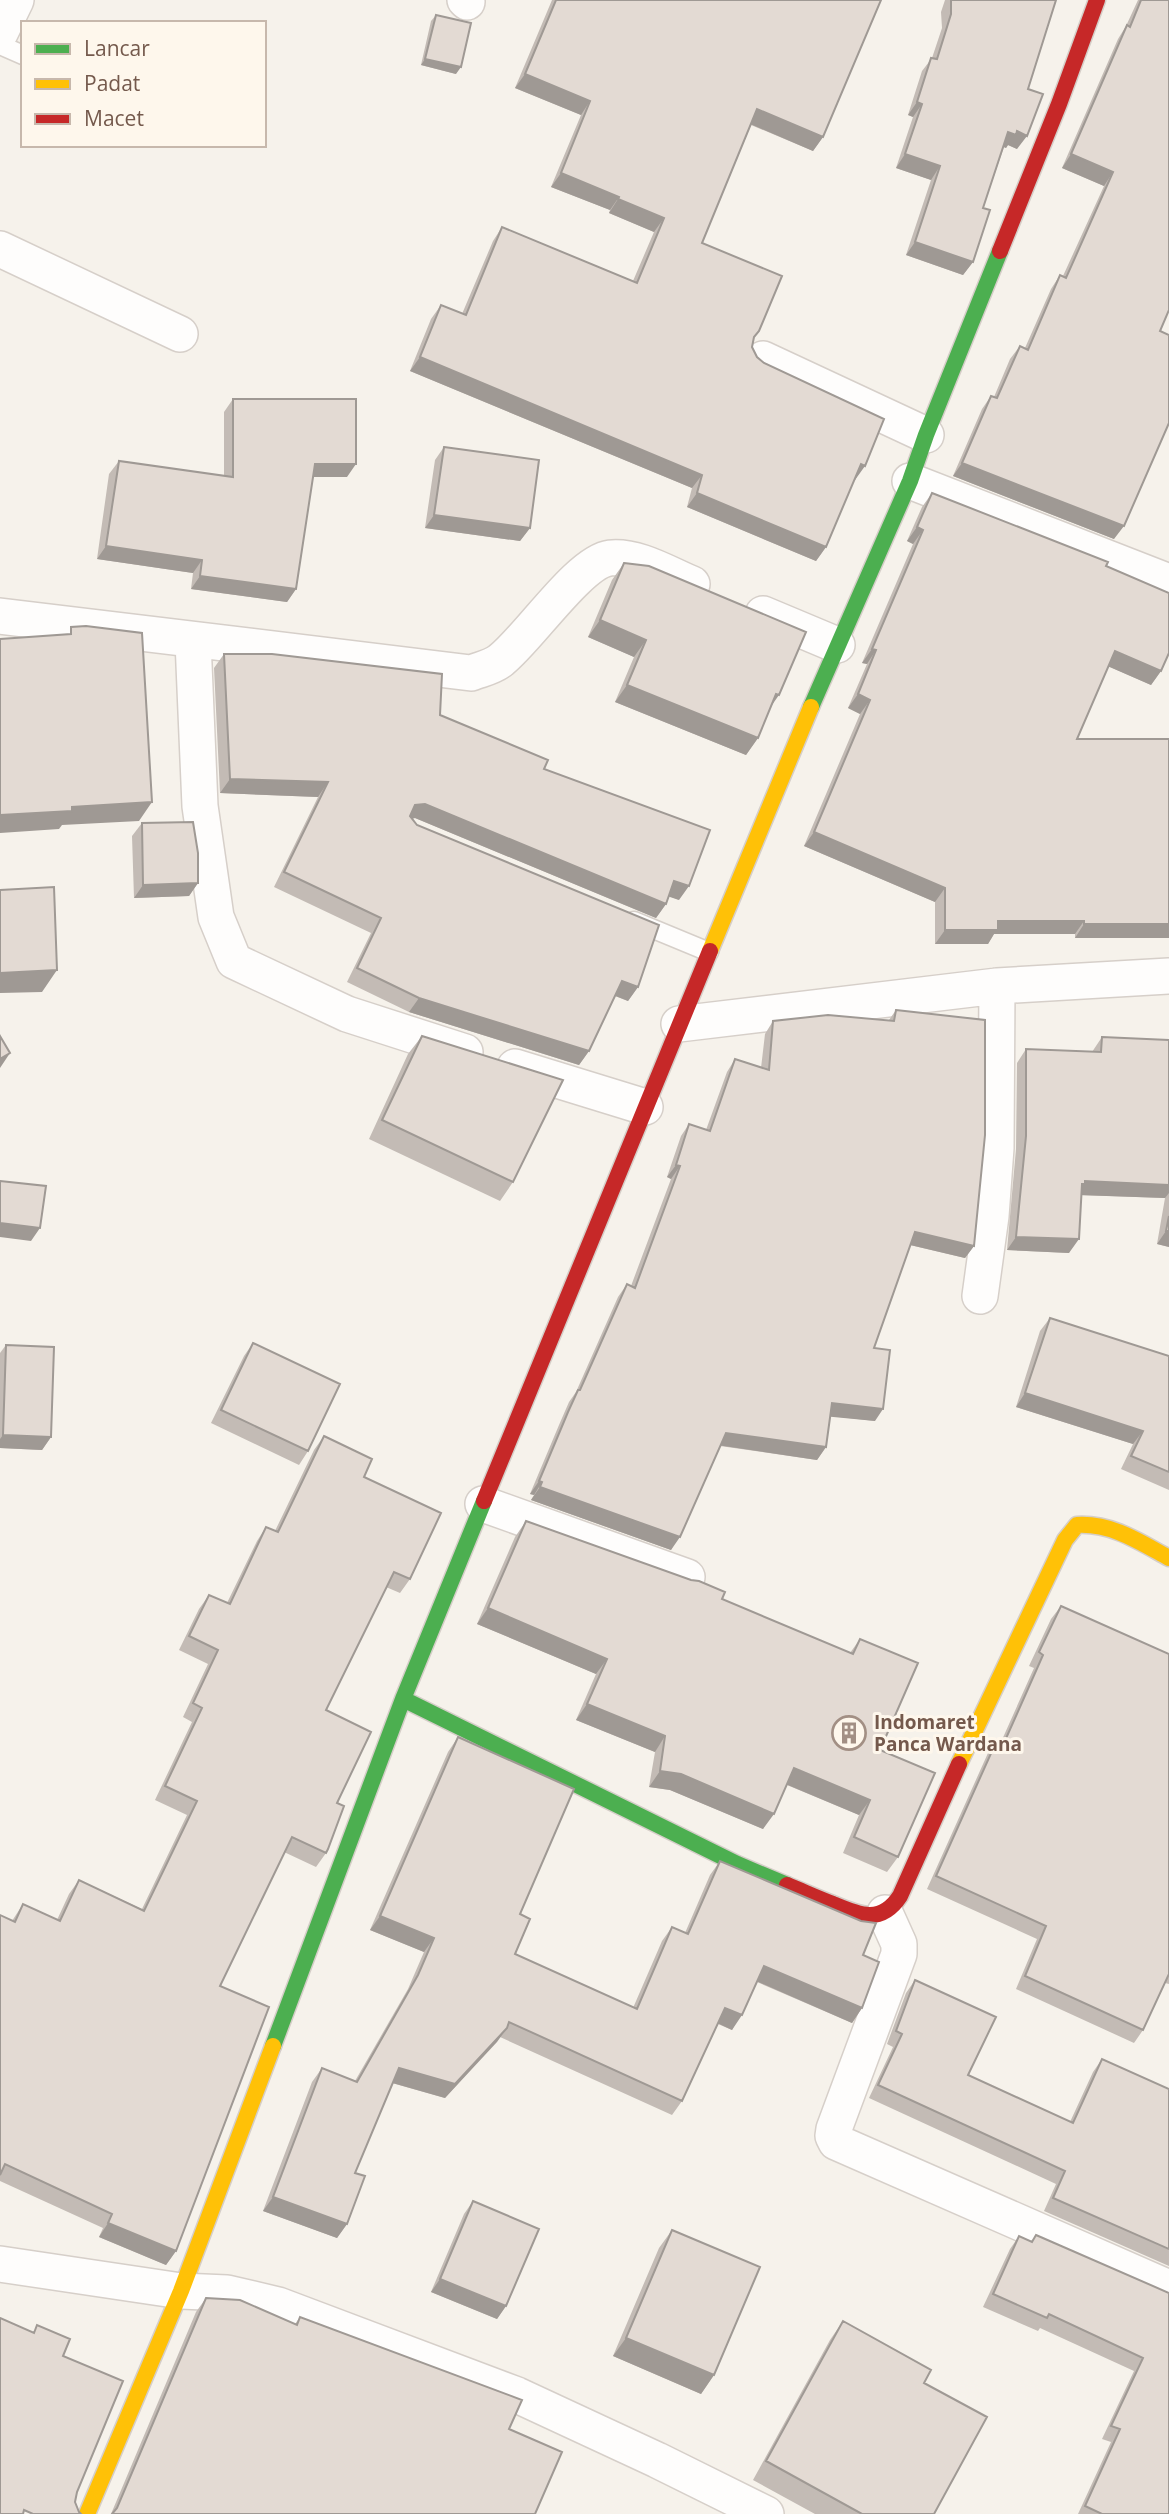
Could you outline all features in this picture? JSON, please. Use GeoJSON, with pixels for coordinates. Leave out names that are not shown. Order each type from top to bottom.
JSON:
{"type":"FeatureCollection","features":[{"type":"Feature","properties":{"kind":"street"},"geometry":{"type":"LineString","coordinates":[[0,33],[16,0]]}},
{"type":"Feature","properties":{"kind":"street"},"geometry":{"type":"LineString","coordinates":[[87,2514],[181,2291],[403,1699],[679,1024],[837,645],[910,481],[1059,104],[1097,0]]}},
{"type":"Feature","properties":{"kind":"street"},"geometry":{"type":"LineString","coordinates":[[0,248],[180,334]]}},
{"type":"Feature","properties":{"kind":"street"},"geometry":{"type":"LineString","coordinates":[[763,359],[926,435]]}},
{"type":"Feature","properties":{"kind":"street"},"geometry":{"type":"LineString","coordinates":[[910,481],[1169,582]]}},
{"type":"Feature","properties":{"kind":"street"},"geometry":{"type":"LineString","coordinates":[[0,616],[471,673],[498,663],[521,642],[582,573],[592,564],[609,558],[644,564],[837,645]]}},
{"type":"Feature","properties":{"kind":"street"},"geometry":{"type":"LineString","coordinates":[[193,640],[200,806],[216,917],[234,961],[347,1014],[645,1107]]}},
{"type":"Feature","properties":{"kind":"street"},"geometry":{"type":"LineString","coordinates":[[679,1024],[997,986],[1169,976]]}},
{"type":"Feature","properties":{"kind":"street"},"geometry":{"type":"LineString","coordinates":[[980,1296],[991,1216],[996,1148],[997,986]]}},
{"type":"Feature","properties":{"kind":"street"},"geometry":{"type":"LineString","coordinates":[[483,1504],[687,1577]]}},
{"type":"Feature","properties":{"kind":"street"},"geometry":{"type":"LineString","coordinates":[[403,1699],[737,1864],[859,1916],[872,1916],[893,1907],[900,1896],[973,1733],[1071,1532],[1077,1525],[1091,1522],[1169,1558]]}},
{"type":"Feature","properties":{"kind":"street"},"geometry":{"type":"LineString","coordinates":[[884,1913],[899,1944],[899,1954],[834,2129],[836,2142],[1169,2288]]}},
{"type":"Feature","properties":{"kind":"street"},"geometry":{"type":"LineString","coordinates":[[0,2264],[181,2291],[228,2293],[278,2305],[516,2395],[766,2514]]}},
{"type":"Feature","properties":{"kind":"lane"},"geometry":{"type":"LineString","coordinates":[[0,46],[21,54]]}},
{"type":"Feature","properties":{"kind":"lane"},"geometry":{"type":"LineString","coordinates":[[622,916],[709,952]]}},
{"type":"Feature","properties":{"kind":"building"},"geometry":{"type":"Polygon","coordinates":[[[556,0],[881,0],[823,137],[757,109],[702,243],[782,276],[754,337],[752,347],[757,357],[764,363],[884,419],[865,466],[861,464],[826,547],[697,493],[702,475],[420,357],[441,305],[466,315],[502,227],[637,283],[664,218],[561,173],[590,101],[525,74],[556,0]]]}},
{"type":"Feature","properties":{"kind":"building"},"geometry":{"type":"Polygon","coordinates":[[[951,0],[1056,0],[1028,89],[1043,94],[1027,136],[1017,131],[1016,135],[1008,132],[983,208],[990,210],[973,262],[915,242],[940,166],[905,154],[922,104],[917,102],[931,58],[937,59],[951,14],[951,0]]]}},
{"type":"Feature","properties":{"kind":"building"},"geometry":{"type":"Polygon","coordinates":[[[1141,0],[1169,0],[1169,310],[1160,331],[1169,335],[1169,423],[1124,526],[962,463],[991,396],[997,398],[1020,346],[1028,350],[1060,275],[1066,278],[1113,172],[1071,154],[1127,25],[1130,27],[1141,0]]]}},
{"type":"Feature","properties":{"kind":"building"},"geometry":{"type":"Polygon","coordinates":[[[436,15],[471,23],[461,67],[425,59],[436,15]]]}},
{"type":"Feature","properties":{"kind":"building"},"geometry":{"type":"Polygon","coordinates":[[[233,399],[356,399],[356,464],[315,464],[296,589],[200,576],[202,560],[106,546],[119,461],[233,477],[233,399]]]}},
{"type":"Feature","properties":{"kind":"building"},"geometry":{"type":"Polygon","coordinates":[[[444,447],[539,460],[530,528],[434,515],[444,447]]]}},
{"type":"Feature","properties":{"kind":"building"},"geometry":{"type":"Polygon","coordinates":[[[932,493],[1108,562],[1106,566],[1169,593],[1169,653],[1161,671],[1115,651],[1077,739],[1169,739],[1169,924],[998,921],[998,930],[945,930],[945,888],[814,832],[870,700],[858,694],[876,650],[872,649],[923,530],[917,527],[932,493]]]}},
{"type":"Feature","properties":{"kind":"building"},"geometry":{"type":"Polygon","coordinates":[[[624,563],[649,566],[806,632],[758,738],[627,685],[646,640],[600,620],[624,563]]]}},
{"type":"Feature","properties":{"kind":"building"},"geometry":{"type":"Polygon","coordinates":[[[86,626],[142,633],[152,802],[72,807],[72,811],[0,815],[0,639],[71,634],[71,627],[86,626]]]}},
{"type":"Feature","properties":{"kind":"building"},"geometry":{"type":"Polygon","coordinates":[[[224,654],[272,654],[442,674],[440,715],[548,760],[544,769],[710,830],[689,886],[674,881],[666,904],[425,804],[415,805],[410,816],[417,825],[659,925],[638,987],[622,981],[589,1051],[419,998],[357,968],[381,918],[284,872],[328,782],[230,779],[224,654]]]}},
{"type":"Feature","properties":{"kind":"building"},"geometry":{"type":"Polygon","coordinates":[[[193,822],[198,853],[198,883],[143,885],[142,823],[193,822]]]}},
{"type":"Feature","properties":{"kind":"building"},"geometry":{"type":"Polygon","coordinates":[[[54,887],[57,970],[0,973],[0,890],[54,887]]]}},
{"type":"Feature","properties":{"kind":"building"},"geometry":{"type":"Polygon","coordinates":[[[896,1010],[985,1020],[985,1135],[974,1246],[915,1232],[874,1348],[890,1350],[883,1409],[832,1403],[826,1447],[726,1433],[680,1537],[540,1487],[542,1482],[539,1481],[568,1412],[627,1284],[635,1288],[680,1166],[676,1165],[689,1124],[710,1131],[735,1059],[769,1070],[773,1021],[828,1015],[894,1021],[896,1010]]]}},
{"type":"Feature","properties":{"kind":"building"},"geometry":{"type":"Polygon","coordinates":[[[0,1036],[10,1053],[0,1059],[0,1036]]]}},
{"type":"Feature","properties":{"kind":"building"},"geometry":{"type":"Polygon","coordinates":[[[422,1036],[563,1080],[513,1182],[382,1120],[422,1036]]]}},
{"type":"Feature","properties":{"kind":"building"},"geometry":{"type":"Polygon","coordinates":[[[1102,1037],[1169,1040],[1169,1185],[1085,1181],[1085,1184],[1082,1184],[1079,1239],[1016,1237],[1026,1136],[1026,1049],[1101,1052],[1102,1037]]]}},
{"type":"Feature","properties":{"kind":"building"},"geometry":{"type":"Polygon","coordinates":[[[0,1181],[46,1186],[40,1228],[0,1223],[0,1181]]]}},
{"type":"Feature","properties":{"kind":"building"},"geometry":{"type":"Polygon","coordinates":[[[1050,1318],[1169,1356],[1169,1472],[1131,1456],[1143,1431],[1025,1393],[1050,1318]]]}},
{"type":"Feature","properties":{"kind":"building"},"geometry":{"type":"Polygon","coordinates":[[[253,1343],[340,1384],[308,1451],[221,1410],[253,1343]]]}},
{"type":"Feature","properties":{"kind":"building"},"geometry":{"type":"Polygon","coordinates":[[[6,1345],[54,1347],[51,1437],[3,1435],[6,1345]]]}},
{"type":"Feature","properties":{"kind":"building"},"geometry":{"type":"Polygon","coordinates":[[[324,1436],[372,1459],[364,1477],[441,1513],[410,1579],[394,1572],[326,1710],[371,1732],[337,1803],[344,1806],[328,1849],[326,1853],[292,1837],[220,1986],[269,2007],[176,2251],[108,2223],[112,2214],[5,2164],[0,2175],[0,1915],[15,1922],[23,1904],[60,1921],[79,1880],[144,1911],[197,1801],[165,1786],[202,1708],[193,1703],[218,1650],[189,1636],[209,1595],[230,1604],[266,1527],[278,1532],[324,1436]]]}},
{"type":"Feature","properties":{"kind":"building"},"geometry":{"type":"Polygon","coordinates":[[[526,1521],[699,1581],[725,1592],[722,1599],[853,1654],[860,1639],[918,1663],[880,1750],[935,1773],[898,1857],[854,1837],[870,1800],[794,1768],[774,1814],[681,1774],[660,1771],[665,1736],[587,1704],[607,1659],[488,1608],[526,1521]]]}},
{"type":"Feature","properties":{"kind":"building"},"geometry":{"type":"Polygon","coordinates":[[[1061,1606],[1169,1654],[1169,1974],[1143,2030],[1025,1976],[1046,1926],[936,1876],[997,1740],[1004,1743],[1043,1655],[1039,1652],[1061,1606]]]}},
{"type":"Feature","properties":{"kind":"building"},"geometry":{"type":"Polygon","coordinates":[[[458,1737],[574,1789],[520,1914],[530,1919],[515,1954],[637,2009],[672,1927],[688,1934],[720,1861],[861,1921],[876,1923],[863,1955],[879,1962],[862,2008],[764,1966],[742,2015],[725,2008],[682,2101],[509,2022],[507,2028],[455,2084],[399,2068],[355,2173],[365,2176],[347,2224],[273,2197],[322,2068],[357,2082],[418,1975],[434,1938],[380,1916],[458,1737]]]}},
{"type":"Feature","properties":{"kind":"building"},"geometry":{"type":"Polygon","coordinates":[[[915,1980],[996,2017],[968,2075],[1073,2123],[1102,2059],[1169,2089],[1169,2249],[1053,2198],[1065,2171],[878,2085],[902,2034],[896,2031],[915,1980]]]}},
{"type":"Feature","properties":{"kind":"building"},"geometry":{"type":"Polygon","coordinates":[[[473,2201],[539,2229],[506,2306],[440,2279],[473,2201]]]}},
{"type":"Feature","properties":{"kind":"building"},"geometry":{"type":"Polygon","coordinates":[[[672,2230],[760,2267],[714,2375],[626,2338],[672,2230]]]}},
{"type":"Feature","properties":{"kind":"building"},"geometry":{"type":"Polygon","coordinates":[[[1036,2235],[1169,2293],[1169,2514],[1102,2514],[1085,2506],[1120,2429],[1111,2426],[1143,2358],[1049,2314],[1047,2318],[993,2294],[1019,2236],[1032,2242],[1036,2235]]]}},
{"type":"Feature","properties":{"kind":"building"},"geometry":{"type":"Polygon","coordinates":[[[206,2298],[240,2300],[297,2325],[300,2317],[522,2400],[509,2429],[562,2452],[535,2514],[112,2514],[117,2508],[206,2298]]]}},
{"type":"Feature","properties":{"kind":"building"},"geometry":{"type":"Polygon","coordinates":[[[0,2318],[34,2333],[37,2325],[70,2339],[63,2356],[123,2381],[77,2492],[75,2502],[81,2514],[33,2514],[24,2510],[23,2514],[0,2514],[0,2318]]]}},
{"type":"Feature","properties":{"kind":"building"},"geometry":{"type":"Polygon","coordinates":[[[843,2321],[931,2370],[924,2383],[987,2417],[934,2514],[862,2514],[766,2461],[843,2321]]]}},
{"type":"Feature","properties":{"kind":"traffic: fast"},"geometry":{"type":"LineString","coordinates":[[811,707],[910,481],[1000,251]]}},
{"type":"Feature","properties":{"kind":"traffic: fast"},"geometry":{"type":"LineString","coordinates":[[273,2046],[403,1699],[484,1501]]}},
{"type":"Feature","properties":{"kind":"traffic: fast"},"geometry":{"type":"LineString","coordinates":[[403,1699],[737,1864],[787,1885]]}},
{"type":"Feature","properties":{"kind":"traffic: slow"},"geometry":{"type":"LineString","coordinates":[[710,951],[811,707]]}},
{"type":"Feature","properties":{"kind":"traffic: slow"},"geometry":{"type":"LineString","coordinates":[[959,1764],[1065,1540],[1077,1525],[1114,1530],[1169,1558]]}},
{"type":"Feature","properties":{"kind":"traffic: slow"},"geometry":{"type":"LineString","coordinates":[[87,2514],[181,2291],[273,2046]]}},
{"type":"Feature","properties":{"kind":"traffic: jam"},"geometry":{"type":"LineString","coordinates":[[1000,251],[1097,0]]}},
{"type":"Feature","properties":{"kind":"traffic: jam"},"geometry":{"type":"LineString","coordinates":[[484,1501],[710,951]]}},
{"type":"Feature","properties":{"kind":"traffic: jam"},"geometry":{"type":"LineString","coordinates":[[787,1885],[861,1914],[885,1911],[900,1896],[959,1764]]}},
{"type":"Feature","properties":{"kind":"place","name":"Indomaret Panca Wardana"},"geometry":{"type":"Point","coordinates":[849,1733]}}]}
